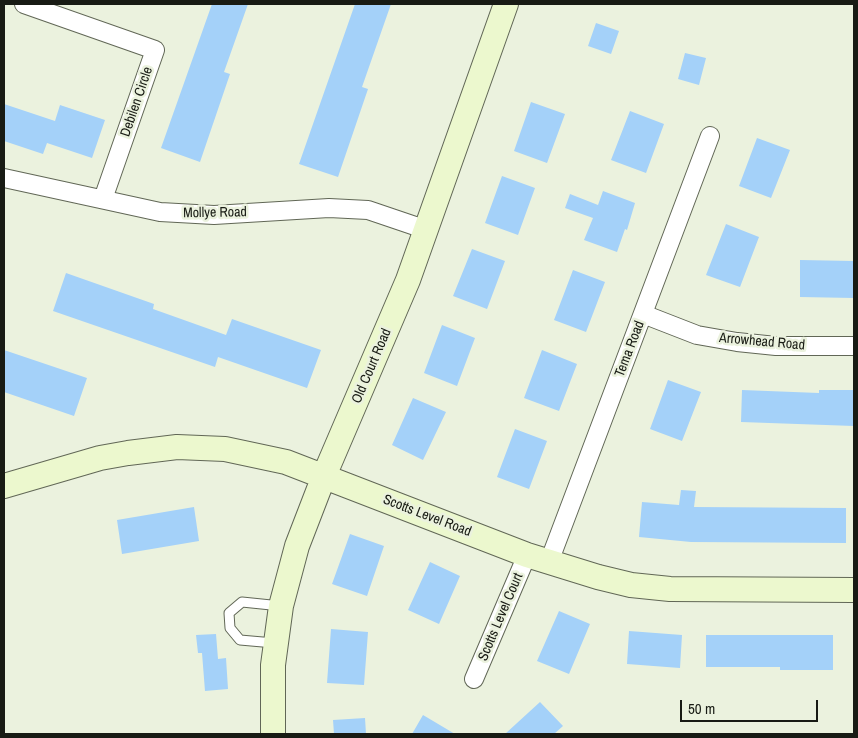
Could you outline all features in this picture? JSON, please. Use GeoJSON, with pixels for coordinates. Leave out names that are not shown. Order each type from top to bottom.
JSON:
{"type":"FeatureCollection","features":[{"type":"Feature","properties":{"kind":"main road","name":"Old Court Road"},"geometry":{"type":"LineString","coordinates":[[273,734],[276,643],[282,606],[297,546],[324,476],[390,324],[427,230],[506,4]]}},
{"type":"Feature","properties":{"kind":"main road","name":"Scotts Level Road"},"geometry":{"type":"LineString","coordinates":[[4,486],[100,458],[177,447],[202,447],[241,452],[286,462],[538,558],[623,583],[670,590],[854,590]]}},
{"type":"Feature","properties":{"kind":"street","name":"Debilen Circle"},"geometry":{"type":"LineString","coordinates":[[24,4],[155,50],[103,199]]}},
{"type":"Feature","properties":{"kind":"street","name":"Tema Road"},"geometry":{"type":"LineString","coordinates":[[538,558],[643,314],[710,136]]}},
{"type":"Feature","properties":{"kind":"street","name":"Mollye Road"},"geometry":{"type":"LineString","coordinates":[[4,178],[160,212],[188,215],[329,208],[368,210],[427,230]]}},
{"type":"Feature","properties":{"kind":"street","name":"Arrowhead Road"},"geometry":{"type":"LineString","coordinates":[[643,314],[697,334],[736,342],[776,346],[854,346]]}},
{"type":"Feature","properties":{"kind":"street","name":"Scotts Level Court"},"geometry":{"type":"LineString","coordinates":[[474,679],[538,558]]}},
{"type":"Feature","properties":{"kind":"lane"},"geometry":{"type":"LineString","coordinates":[[276,643],[240,640],[230,628],[229,613],[242,602],[282,606]]}},
{"type":"Feature","properties":{"kind":"building"},"geometry":{"type":"Polygon","coordinates":[[[212,4],[248,4],[224,72],[230,74],[200,162],[161,148],[212,4]]]}},
{"type":"Feature","properties":{"kind":"building"},"geometry":{"type":"Polygon","coordinates":[[[355,4],[391,4],[362,87],[368,89],[338,177],[299,164],[355,4]]]}},
{"type":"Feature","properties":{"kind":"building"},"geometry":{"type":"Polygon","coordinates":[[[596,23],[619,31],[611,54],[588,46],[596,23]]]}},
{"type":"Feature","properties":{"kind":"building"},"geometry":{"type":"Polygon","coordinates":[[[685,53],[706,58],[699,85],[678,79],[685,53]]]}},
{"type":"Feature","properties":{"kind":"building"},"geometry":{"type":"Polygon","coordinates":[[[531,102],[565,114],[547,163],[514,151],[531,102]]]}},
{"type":"Feature","properties":{"kind":"building"},"geometry":{"type":"Polygon","coordinates":[[[4,104],[55,121],[60,105],[105,120],[92,158],[47,143],[43,154],[4,141],[4,104]]]}},
{"type":"Feature","properties":{"kind":"building"},"geometry":{"type":"Polygon","coordinates":[[[630,111],[664,124],[646,173],[611,160],[630,111]]]}},
{"type":"Feature","properties":{"kind":"building"},"geometry":{"type":"Polygon","coordinates":[[[757,138],[790,150],[771,198],[739,186],[757,138]]]}},
{"type":"Feature","properties":{"kind":"building"},"geometry":{"type":"Polygon","coordinates":[[[502,176],[535,188],[518,235],[485,223],[502,176]]]}},
{"type":"Feature","properties":{"kind":"building"},"geometry":{"type":"Polygon","coordinates":[[[603,191],[635,203],[627,230],[625,229],[617,252],[584,240],[593,218],[565,208],[570,194],[598,205],[603,191]]]}},
{"type":"Feature","properties":{"kind":"building"},"geometry":{"type":"Polygon","coordinates":[[[726,224],[759,237],[740,287],[706,275],[726,224]]]}},
{"type":"Feature","properties":{"kind":"building"},"geometry":{"type":"Polygon","coordinates":[[[472,249],[505,261],[487,309],[453,296],[472,249]]]}},
{"type":"Feature","properties":{"kind":"building"},"geometry":{"type":"Polygon","coordinates":[[[800,260],[854,261],[854,298],[800,297],[800,260]]]}},
{"type":"Feature","properties":{"kind":"building"},"geometry":{"type":"Polygon","coordinates":[[[573,270],[605,282],[586,332],[554,320],[573,270]]]}},
{"type":"Feature","properties":{"kind":"building"},"geometry":{"type":"Polygon","coordinates":[[[66,273],[154,304],[153,309],[226,335],[232,319],[321,350],[307,388],[218,357],[215,367],[53,311],[66,273]]]}},
{"type":"Feature","properties":{"kind":"building"},"geometry":{"type":"Polygon","coordinates":[[[442,325],[475,338],[457,386],[424,373],[442,325]]]}},
{"type":"Feature","properties":{"kind":"building"},"geometry":{"type":"Polygon","coordinates":[[[4,350],[87,378],[74,416],[4,392],[4,350]]]}},
{"type":"Feature","properties":{"kind":"building"},"geometry":{"type":"Polygon","coordinates":[[[542,350],[577,364],[559,411],[524,398],[542,350]]]}},
{"type":"Feature","properties":{"kind":"building"},"geometry":{"type":"Polygon","coordinates":[[[668,380],[701,392],[682,441],[650,429],[668,380]]]}},
{"type":"Feature","properties":{"kind":"building"},"geometry":{"type":"Polygon","coordinates":[[[742,390],[819,393],[819,390],[854,390],[854,426],[741,422],[742,390]]]}},
{"type":"Feature","properties":{"kind":"building"},"geometry":{"type":"Polygon","coordinates":[[[413,398],[446,412],[423,460],[392,445],[413,398]]]}},
{"type":"Feature","properties":{"kind":"building"},"geometry":{"type":"Polygon","coordinates":[[[515,429],[547,441],[529,489],[497,477],[515,429]]]}},
{"type":"Feature","properties":{"kind":"building"},"geometry":{"type":"Polygon","coordinates":[[[681,490],[696,491],[694,507],[846,508],[846,543],[691,542],[639,537],[642,502],[679,505],[681,490]]]}},
{"type":"Feature","properties":{"kind":"building"},"geometry":{"type":"Polygon","coordinates":[[[194,507],[199,541],[122,554],[117,520],[194,507]]]}},
{"type":"Feature","properties":{"kind":"building"},"geometry":{"type":"Polygon","coordinates":[[[350,534],[384,546],[367,596],[332,584],[350,534]]]}},
{"type":"Feature","properties":{"kind":"building"},"geometry":{"type":"Polygon","coordinates":[[[430,562],[460,576],[439,624],[408,610],[430,562]]]}},
{"type":"Feature","properties":{"kind":"building"},"geometry":{"type":"Polygon","coordinates":[[[559,611],[590,624],[569,674],[537,661],[559,611]]]}},
{"type":"Feature","properties":{"kind":"building"},"geometry":{"type":"Polygon","coordinates":[[[331,629],[368,632],[364,685],[327,683],[331,629]]]}},
{"type":"Feature","properties":{"kind":"building"},"geometry":{"type":"Polygon","coordinates":[[[629,631],[682,635],[680,668],[627,664],[629,631]]]}},
{"type":"Feature","properties":{"kind":"building"},"geometry":{"type":"Polygon","coordinates":[[[216,634],[218,659],[226,658],[228,689],[205,691],[202,653],[198,653],[196,635],[216,634]]]}},
{"type":"Feature","properties":{"kind":"building"},"geometry":{"type":"Polygon","coordinates":[[[706,635],[833,635],[833,670],[780,670],[780,667],[706,667],[706,635]]]}},
{"type":"Feature","properties":{"kind":"building"},"geometry":{"type":"Polygon","coordinates":[[[540,702],[563,726],[554,734],[505,734],[540,702]]]}},
{"type":"Feature","properties":{"kind":"building"},"geometry":{"type":"Polygon","coordinates":[[[423,715],[455,734],[412,734],[423,715]]]}},
{"type":"Feature","properties":{"kind":"building"},"geometry":{"type":"Polygon","coordinates":[[[365,718],[366,734],[334,734],[333,720],[365,718]]]}}]}
